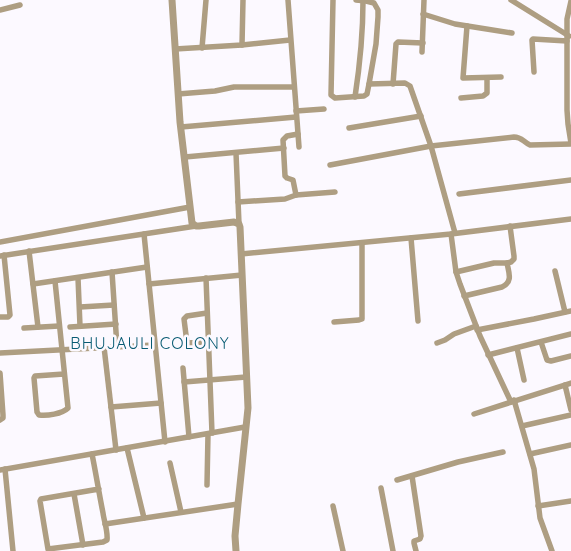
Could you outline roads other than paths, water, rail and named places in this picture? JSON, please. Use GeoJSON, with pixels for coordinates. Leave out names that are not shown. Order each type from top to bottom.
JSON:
{"type":"FeatureCollection","features":[{"type":"Feature","properties":{"kind":"street"},"geometry":{"type":"LineString","coordinates":[[172,0],[181,128],[192,223],[196,226]]}},
{"type":"Feature","properties":{"kind":"street"},"geometry":{"type":"LineString","coordinates":[[202,48],[206,0]]}},
{"type":"Feature","properties":{"kind":"street"},"geometry":{"type":"LineString","coordinates":[[242,0],[242,45]]}},
{"type":"Feature","properties":{"kind":"street"},"geometry":{"type":"LineString","coordinates":[[288,0],[299,147]]}},
{"type":"Feature","properties":{"kind":"street"},"geometry":{"type":"LineString","coordinates":[[333,0],[331,93],[335,98],[367,94],[376,44],[378,12],[374,3],[356,0]]}},
{"type":"Feature","properties":{"kind":"street"},"geometry":{"type":"LineString","coordinates":[[422,52],[424,0]]}},
{"type":"Feature","properties":{"kind":"street"},"geometry":{"type":"LineString","coordinates":[[511,0],[569,38]]}},
{"type":"Feature","properties":{"kind":"street"},"geometry":{"type":"LineString","coordinates":[[355,96],[363,33],[363,1]]}},
{"type":"Feature","properties":{"kind":"street"},"geometry":{"type":"LineString","coordinates":[[330,166],[431,146],[514,138],[521,138],[530,145],[571,143],[568,124],[568,20],[571,1]]}},
{"type":"Feature","properties":{"kind":"street"},"geometry":{"type":"LineString","coordinates":[[0,10],[20,5]]}},
{"type":"Feature","properties":{"kind":"street"},"geometry":{"type":"LineString","coordinates":[[423,14],[456,24],[512,33]]}},
{"type":"Feature","properties":{"kind":"street"},"geometry":{"type":"LineString","coordinates":[[467,26],[463,77],[501,77]]}},
{"type":"Feature","properties":{"kind":"street"},"geometry":{"type":"LineString","coordinates":[[534,72],[533,38],[569,38]]}},
{"type":"Feature","properties":{"kind":"street"},"geometry":{"type":"LineString","coordinates":[[175,49],[290,40]]}},
{"type":"Feature","properties":{"kind":"street"},"geometry":{"type":"LineString","coordinates":[[393,84],[396,44],[398,42],[423,43]]}},
{"type":"Feature","properties":{"kind":"street"},"geometry":{"type":"LineString","coordinates":[[460,98],[486,95],[488,93],[486,78]]}},
{"type":"Feature","properties":{"kind":"street"},"geometry":{"type":"LineString","coordinates":[[369,84],[405,83],[409,85],[431,146],[453,233],[456,272],[476,328],[512,401],[522,426],[534,469],[540,518],[552,551]]}},
{"type":"Feature","properties":{"kind":"street"},"geometry":{"type":"LineString","coordinates":[[178,94],[215,92],[234,87],[294,88]]}},
{"type":"Feature","properties":{"kind":"street"},"geometry":{"type":"LineString","coordinates":[[181,128],[324,109]]}},
{"type":"Feature","properties":{"kind":"street"},"geometry":{"type":"LineString","coordinates":[[348,128],[420,116]]}},
{"type":"Feature","properties":{"kind":"street"},"geometry":{"type":"LineString","coordinates":[[296,195],[293,180],[285,176],[284,137],[298,134]]}},
{"type":"Feature","properties":{"kind":"street"},"geometry":{"type":"LineString","coordinates":[[185,157],[284,148]]}},
{"type":"Feature","properties":{"kind":"street"},"geometry":{"type":"LineString","coordinates":[[236,153],[248,408],[235,536],[236,551]]}},
{"type":"Feature","properties":{"kind":"street"},"geometry":{"type":"LineString","coordinates":[[459,194],[571,180]]}},
{"type":"Feature","properties":{"kind":"street"},"geometry":{"type":"LineString","coordinates":[[238,202],[285,199],[296,195],[335,192]]}},
{"type":"Feature","properties":{"kind":"street"},"geometry":{"type":"LineString","coordinates":[[0,242],[190,207]]}},
{"type":"Feature","properties":{"kind":"street"},"geometry":{"type":"LineString","coordinates":[[241,254],[411,238],[571,219]]}},
{"type":"Feature","properties":{"kind":"street"},"geometry":{"type":"LineString","coordinates":[[0,317],[8,317],[10,315],[8,284],[2,255],[196,226],[234,222],[239,224]]}},
{"type":"Feature","properties":{"kind":"street"},"geometry":{"type":"LineString","coordinates":[[456,272],[494,263],[511,262],[514,256],[510,226]]}},
{"type":"Feature","properties":{"kind":"street"},"geometry":{"type":"LineString","coordinates":[[144,234],[165,442]]}},
{"type":"Feature","properties":{"kind":"street"},"geometry":{"type":"LineString","coordinates":[[411,238],[418,321]]}},
{"type":"Feature","properties":{"kind":"street"},"geometry":{"type":"LineString","coordinates":[[334,322],[362,319],[362,243]]}},
{"type":"Feature","properties":{"kind":"street"},"geometry":{"type":"LineString","coordinates":[[29,251],[38,327]]}},
{"type":"Feature","properties":{"kind":"street"},"geometry":{"type":"LineString","coordinates":[[464,296],[502,288],[506,285],[509,279],[507,263]]}},
{"type":"Feature","properties":{"kind":"street"},"geometry":{"type":"LineString","coordinates":[[33,284],[147,267]]}},
{"type":"Feature","properties":{"kind":"street"},"geometry":{"type":"LineString","coordinates":[[437,343],[454,334],[476,328],[568,311],[554,271]]}},
{"type":"Feature","properties":{"kind":"street"},"geometry":{"type":"LineString","coordinates":[[112,272],[117,347]]}},
{"type":"Feature","properties":{"kind":"street"},"geometry":{"type":"LineString","coordinates":[[149,284],[242,275]]}},
{"type":"Feature","properties":{"kind":"street"},"geometry":{"type":"LineString","coordinates":[[78,278],[80,326]]}},
{"type":"Feature","properties":{"kind":"street"},"geometry":{"type":"LineString","coordinates":[[206,278],[210,434],[207,484]]}},
{"type":"Feature","properties":{"kind":"street"},"geometry":{"type":"LineString","coordinates":[[55,281],[68,408],[65,411],[39,415],[37,412],[35,376],[64,374]]}},
{"type":"Feature","properties":{"kind":"street"},"geometry":{"type":"LineString","coordinates":[[0,285],[8,284]]}},
{"type":"Feature","properties":{"kind":"street"},"geometry":{"type":"LineString","coordinates":[[80,307],[114,304]]}},
{"type":"Feature","properties":{"kind":"street"},"geometry":{"type":"LineString","coordinates":[[207,313],[187,316],[184,319],[187,343],[208,342]]}},
{"type":"Feature","properties":{"kind":"street"},"geometry":{"type":"LineString","coordinates":[[70,327],[116,324]]}},
{"type":"Feature","properties":{"kind":"street"},"geometry":{"type":"LineString","coordinates":[[24,328],[59,326]]}},
{"type":"Feature","properties":{"kind":"street"},"geometry":{"type":"LineString","coordinates":[[488,355],[571,334]]}},
{"type":"Feature","properties":{"kind":"street"},"geometry":{"type":"LineString","coordinates":[[541,342],[547,360],[551,361],[571,356]]}},
{"type":"Feature","properties":{"kind":"street"},"geometry":{"type":"LineString","coordinates":[[0,353],[154,345]]}},
{"type":"Feature","properties":{"kind":"street"},"geometry":{"type":"LineString","coordinates":[[104,348],[116,450]]}},
{"type":"Feature","properties":{"kind":"street"},"geometry":{"type":"LineString","coordinates":[[517,348],[524,380]]}},
{"type":"Feature","properties":{"kind":"street"},"geometry":{"type":"LineString","coordinates":[[182,368],[189,437]]}},
{"type":"Feature","properties":{"kind":"street"},"geometry":{"type":"LineString","coordinates":[[0,373],[3,416],[0,420]]}},
{"type":"Feature","properties":{"kind":"street"},"geometry":{"type":"LineString","coordinates":[[184,382],[246,377]]}},
{"type":"Feature","properties":{"kind":"street"},"geometry":{"type":"LineString","coordinates":[[474,414],[568,384],[571,410]]}},
{"type":"Feature","properties":{"kind":"street"},"geometry":{"type":"LineString","coordinates":[[111,407],[161,403]]}},
{"type":"Feature","properties":{"kind":"street"},"geometry":{"type":"LineString","coordinates":[[522,426],[571,415]]}},
{"type":"Feature","properties":{"kind":"street"},"geometry":{"type":"LineString","coordinates":[[13,551],[3,470],[245,427]]}},
{"type":"Feature","properties":{"kind":"street"},"geometry":{"type":"LineString","coordinates":[[530,454],[571,445]]}},
{"type":"Feature","properties":{"kind":"street"},"geometry":{"type":"LineString","coordinates":[[126,448],[144,518]]}},
{"type":"Feature","properties":{"kind":"street"},"geometry":{"type":"LineString","coordinates":[[397,480],[458,462],[504,452]]}},
{"type":"Feature","properties":{"kind":"street"},"geometry":{"type":"LineString","coordinates":[[92,454],[99,489],[105,524],[108,537],[106,542],[48,549],[40,501],[42,499],[99,489]]}},
{"type":"Feature","properties":{"kind":"street"},"geometry":{"type":"LineString","coordinates":[[170,463],[181,512]]}},
{"type":"Feature","properties":{"kind":"street"},"geometry":{"type":"LineString","coordinates":[[412,476],[421,536],[420,539],[414,541],[416,551]]}},
{"type":"Feature","properties":{"kind":"street"},"geometry":{"type":"LineString","coordinates":[[381,488],[392,551]]}},
{"type":"Feature","properties":{"kind":"street"},"geometry":{"type":"LineString","coordinates":[[74,494],[83,545]]}},
{"type":"Feature","properties":{"kind":"street"},"geometry":{"type":"LineString","coordinates":[[538,506],[571,501]]}},
{"type":"Feature","properties":{"kind":"street"},"geometry":{"type":"LineString","coordinates":[[105,524],[238,504]]}},
{"type":"Feature","properties":{"kind":"street"},"geometry":{"type":"LineString","coordinates":[[333,506],[344,551]]}},
{"type":"Feature","properties":{"kind":"district","name":"BHUJAULI COLONY"},"geometry":{"type":"Point","coordinates":[150,343]}}]}
